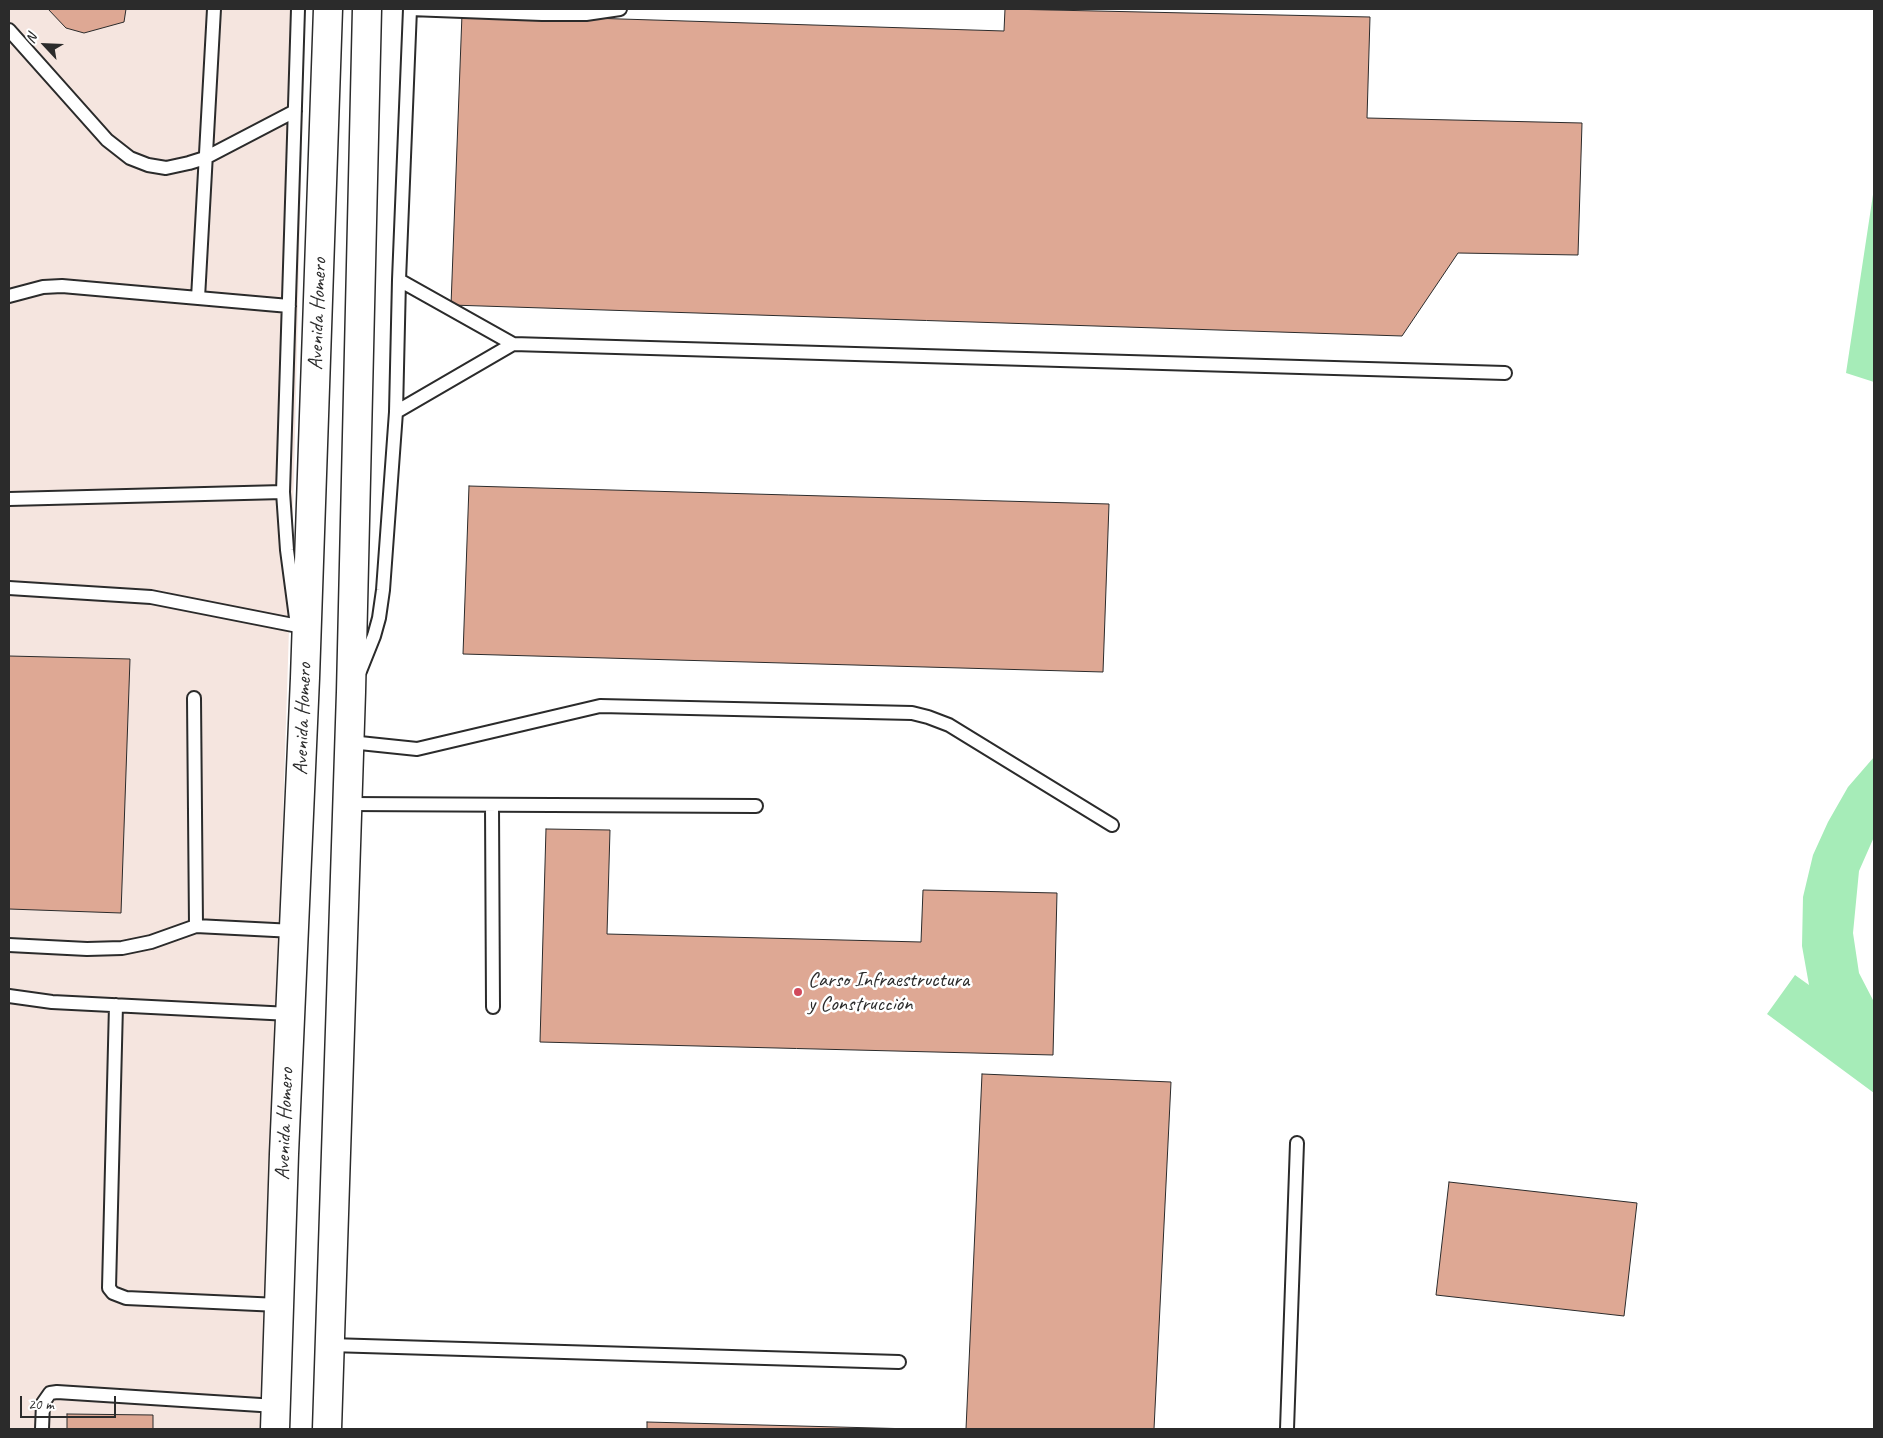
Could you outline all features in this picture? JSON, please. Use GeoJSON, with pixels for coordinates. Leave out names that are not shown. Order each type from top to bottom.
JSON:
{"type":"FeatureCollection","features":[{"type":"Feature","properties":{"kind":"main road","name":"Avenida Homero"},"geometry":{"type":"LineString","coordinates":[[275,1418],[305,678],[328,9]]}},
{"type":"Feature","properties":{"kind":"main road","name":"Avenida Homero"},"geometry":{"type":"LineString","coordinates":[[327,1429],[350,742],[367,9]]}},
{"type":"Feature","properties":{"kind":"lane"},"geometry":{"type":"LineString","coordinates":[[198,298],[204,158],[214,9]]}},
{"type":"Feature","properties":{"kind":"lane"},"geometry":{"type":"LineString","coordinates":[[298,9],[283,492],[286,550],[305,678]]}},
{"type":"Feature","properties":{"kind":"lane"},"geometry":{"type":"LineString","coordinates":[[351,692],[374,636],[379,618],[396,412],[399,280],[410,9],[586,14],[620,9]]}},
{"type":"Feature","properties":{"kind":"lane"},"geometry":{"type":"LineString","coordinates":[[9,30],[108,140],[130,158],[148,165],[166,168],[204,158],[295,111]]}},
{"type":"Feature","properties":{"kind":"lane"},"geometry":{"type":"LineString","coordinates":[[399,280],[513,344],[1505,373]]}},
{"type":"Feature","properties":{"kind":"lane"},"geometry":{"type":"LineString","coordinates":[[9,296],[42,287],[62,286],[289,306]]}},
{"type":"Feature","properties":{"kind":"lane"},"geometry":{"type":"LineString","coordinates":[[396,412],[513,344]]}},
{"type":"Feature","properties":{"kind":"lane"},"geometry":{"type":"LineString","coordinates":[[9,499],[283,492]]}},
{"type":"Feature","properties":{"kind":"lane"},"geometry":{"type":"LineString","coordinates":[[9,588],[151,597],[298,626]]}},
{"type":"Feature","properties":{"kind":"lane"},"geometry":{"type":"LineString","coordinates":[[194,698],[196,926]]}},
{"type":"Feature","properties":{"kind":"lane"},"geometry":{"type":"LineString","coordinates":[[350,742],[417,749],[600,706],[912,713],[928,716],[949,725],[1112,825]]}},
{"type":"Feature","properties":{"kind":"lane"},"geometry":{"type":"LineString","coordinates":[[348,804],[756,806]]}},
{"type":"Feature","properties":{"kind":"lane"},"geometry":{"type":"LineString","coordinates":[[492,805],[493,1007]]}},
{"type":"Feature","properties":{"kind":"lane"},"geometry":{"type":"LineString","coordinates":[[9,945],[87,949],[122,948],[151,942],[196,926],[294,931]]}},
{"type":"Feature","properties":{"kind":"lane"},"geometry":{"type":"LineString","coordinates":[[9,996],[52,1002],[290,1014]]}},
{"type":"Feature","properties":{"kind":"lane"},"geometry":{"type":"LineString","coordinates":[[116,1005],[109,1288],[113,1293],[126,1298],[279,1305]]}},
{"type":"Feature","properties":{"kind":"lane"},"geometry":{"type":"LineString","coordinates":[[1287,1429],[1297,1143]]}},
{"type":"Feature","properties":{"kind":"lane"},"geometry":{"type":"LineString","coordinates":[[330,1345],[899,1362]]}},
{"type":"Feature","properties":{"kind":"lane"},"geometry":{"type":"LineString","coordinates":[[42,1429],[43,1403],[50,1393],[56,1392],[275,1418]]}},
{"type":"Feature","properties":{"kind":"shaded area"},"geometry":{"type":"Polygon","coordinates":[[[9,9],[305,9],[294,476],[263,1429],[9,1429],[9,9]]]}},
{"type":"Feature","properties":{"kind":"green space"},"geometry":{"type":"Polygon","coordinates":[[[1874,188],[1874,382],[1846,373],[1874,188]]]}},
{"type":"Feature","properties":{"kind":"green space"},"geometry":{"type":"Polygon","coordinates":[[[1874,757],[1874,837],[1859,871],[1853,933],[1859,973],[1874,1002],[1874,1093],[1767,1014],[1795,975],[1809,985],[1802,946],[1803,897],[1813,855],[1828,822],[1848,787],[1874,757]]]}},
{"type":"Feature","properties":{"kind":"building"},"geometry":{"type":"Polygon","coordinates":[[[48,9],[126,9],[124,22],[84,33],[66,28],[48,9]]]}},
{"type":"Feature","properties":{"kind":"building"},"geometry":{"type":"Polygon","coordinates":[[[1005,9],[1370,17],[1367,118],[1582,123],[1578,255],[1458,253],[1402,336],[451,305],[462,14],[1004,31],[1005,9]]]}},
{"type":"Feature","properties":{"kind":"building"},"geometry":{"type":"Polygon","coordinates":[[[469,486],[1109,504],[1103,672],[463,654],[469,486]]]}},
{"type":"Feature","properties":{"kind":"building"},"geometry":{"type":"Polygon","coordinates":[[[9,656],[130,659],[121,913],[9,909],[9,656]]]}},
{"type":"Feature","properties":{"kind":"building","name":"Carso Infraestructura y Construcción"},"geometry":{"type":"Polygon","coordinates":[[[546,829],[610,830],[607,934],[921,942],[923,890],[1057,893],[1053,1055],[540,1042],[546,829]]]}},
{"type":"Feature","properties":{"kind":"building"},"geometry":{"type":"Polygon","coordinates":[[[982,1074],[1171,1082],[1154,1429],[966,1429],[982,1074]]]}},
{"type":"Feature","properties":{"kind":"building"},"geometry":{"type":"Polygon","coordinates":[[[1449,1182],[1637,1203],[1624,1316],[1436,1295],[1449,1182]]]}},
{"type":"Feature","properties":{"kind":"building"},"geometry":{"type":"Polygon","coordinates":[[[67,1414],[153,1415],[153,1429],[67,1429],[67,1414]]]}},
{"type":"Feature","properties":{"kind":"building"},"geometry":{"type":"Polygon","coordinates":[[[647,1422],[914,1429],[647,1429],[647,1422]]]}},
{"type":"Feature","properties":{"kind":"place","name":"Carso Infraestructura y Construcción"},"geometry":{"type":"Point","coordinates":[798,992]}}]}
